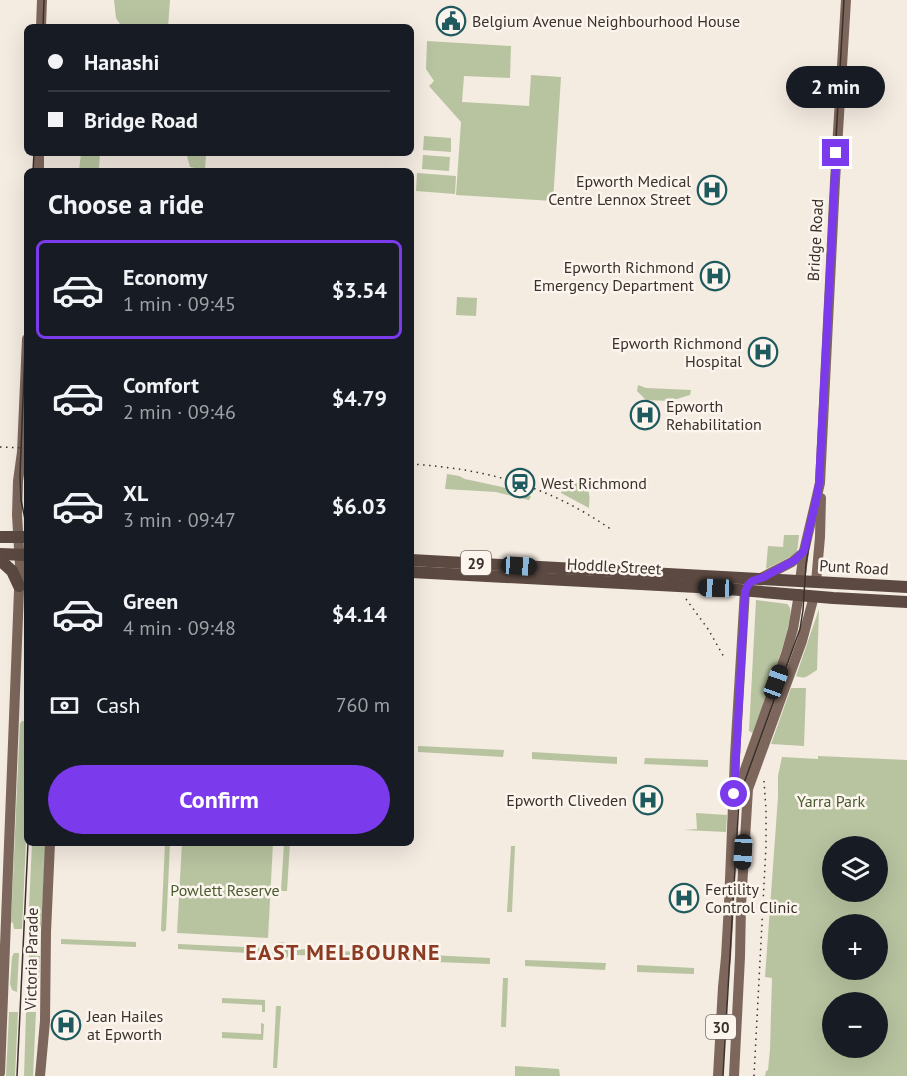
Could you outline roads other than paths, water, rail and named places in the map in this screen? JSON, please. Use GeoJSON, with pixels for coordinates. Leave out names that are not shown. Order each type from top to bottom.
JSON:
{"type":"FeatureCollection","features":[{"type":"Feature","properties":{"kind":"highway"},"geometry":{"type":"LineString","coordinates":[[0,537],[22,537]]}},
{"type":"Feature","properties":{"kind":"highway"},"geometry":{"type":"LineString","coordinates":[[0,554],[23,555]]}},
{"type":"Feature","properties":{"kind":"highway"},"geometry":{"type":"LineString","coordinates":[[0,560],[12,571],[19,586]]}},
{"type":"Feature","properties":{"kind":"highway","name":"Hoddle Street"},"geometry":{"type":"LineString","coordinates":[[414,560],[800,580]]}},
{"type":"Feature","properties":{"kind":"highway","name":"Hoddle Street"},"geometry":{"type":"LineString","coordinates":[[414,572],[745,590],[814,596]]}},
{"type":"Feature","properties":{"kind":"highway"},"geometry":{"type":"LineString","coordinates":[[745,590],[749,583],[760,578]]}},
{"type":"Feature","properties":{"kind":"highway","name":"Punt Road"},"geometry":{"type":"LineString","coordinates":[[800,580],[907,587]]}},
{"type":"Feature","properties":{"kind":"highway","name":"30"},"geometry":{"type":"LineString","coordinates":[[799,594],[800,580]]}},
{"type":"Feature","properties":{"kind":"highway","name":"Bridge Road"},"geometry":{"type":"LineString","coordinates":[[814,596],[816,582]]}},
{"type":"Feature","properties":{"kind":"highway"},"geometry":{"type":"LineString","coordinates":[[849,584],[856,599]]}},
{"type":"Feature","properties":{"kind":"highway","name":"Punt Road"},"geometry":{"type":"LineString","coordinates":[[814,596],[907,602]]}},
{"type":"Feature","properties":{"kind":"main road"},"geometry":{"type":"LineString","coordinates":[[41,24],[42,0]]}},
{"type":"Feature","properties":{"kind":"main road","name":"30"},"geometry":{"type":"LineString","coordinates":[[845,20],[849,30],[846,77],[840,92],[836,90],[839,45],[844,36],[846,0]]}},
{"type":"Feature","properties":{"kind":"main road","name":"Bridge Road"},"geometry":{"type":"LineString","coordinates":[[816,582],[821,504],[819,483],[840,92]]}},
{"type":"Feature","properties":{"kind":"main road"},"geometry":{"type":"LineString","coordinates":[[18,481],[20,415],[24,398]]}},
{"type":"Feature","properties":{"kind":"main road"},"geometry":{"type":"LineString","coordinates":[[18,481],[24,458]]}},
{"type":"Feature","properties":{"kind":"main road","name":"Victoria Parade"},"geometry":{"type":"LineString","coordinates":[[0,1073],[19,586],[23,555],[17,515],[18,481]]}},
{"type":"Feature","properties":{"kind":"main road","name":"Bridge Road"},"geometry":{"type":"LineString","coordinates":[[800,580],[819,483]]}},
{"type":"Feature","properties":{"kind":"main road"},"geometry":{"type":"LineString","coordinates":[[760,578],[795,560],[804,551]]}},
{"type":"Feature","properties":{"kind":"main road"},"geometry":{"type":"LineString","coordinates":[[733,813],[745,590]]}},
{"type":"Feature","properties":{"kind":"main road","name":"30"},"geometry":{"type":"LineString","coordinates":[[781,682],[799,594]]}},
{"type":"Feature","properties":{"kind":"main road","name":"30"},"geometry":{"type":"LineString","coordinates":[[718,1076],[725,967],[735,904],[748,789],[757,751],[781,682],[805,631],[814,596]]}},
{"type":"Feature","properties":{"kind":"main road","name":"30"},"geometry":{"type":"LineString","coordinates":[[734,1076],[739,967],[733,813],[738,790],[757,751]]}},
{"type":"Feature","properties":{"kind":"main road","name":"Victoria Parade"},"geometry":{"type":"LineString","coordinates":[[40,1076],[45,1021],[50,846]]}},
{"type":"Feature","properties":{"kind":"main road"},"geometry":{"type":"LineString","coordinates":[[725,967],[739,967]]}},
{"type":"Feature","properties":{"kind":"main road"},"geometry":{"type":"LineString","coordinates":[[724,978],[739,979]]}},
{"type":"Feature","properties":{"kind":"tram line"},"geometry":{"type":"LineString","coordinates":[[43,24],[44,0]]}},
{"type":"Feature","properties":{"kind":"tram line"},"geometry":{"type":"LineString","coordinates":[[723,1076],[739,800],[800,629],[806,564],[817,496],[844,0]]}},
{"type":"Feature","properties":{"kind":"tram line"},"geometry":{"type":"LineString","coordinates":[[33,168],[34,156]]}},
{"type":"Feature","properties":{"kind":"tram line"},"geometry":{"type":"LineString","coordinates":[[24,374],[20,475],[24,514]]}},
{"type":"Feature","properties":{"kind":"tram line"},"geometry":{"type":"LineString","coordinates":[[17,1076],[28,846]]}},
{"type":"Feature","properties":{"kind":"railway"},"geometry":{"type":"LineString","coordinates":[[0,447],[24,448]]}},
{"type":"Feature","properties":{"kind":"railway"},"geometry":{"type":"LineString","coordinates":[[414,464],[466,470],[516,482],[565,502],[612,530]]}},
{"type":"Feature","properties":{"kind":"railway"},"geometry":{"type":"LineString","coordinates":[[686,599],[708,629],[724,657]]}},
{"type":"Feature","properties":{"kind":"railway"},"geometry":{"type":"LineString","coordinates":[[754,1076],[766,846],[764,781]]}},
{"type":"Feature","properties":{"kind":"place","name":"Belgium Avenue Neighbourhood House"},"geometry":{"type":"Point","coordinates":[451,21]}},
{"type":"Feature","properties":{"kind":"place","name":"Epworth Medical Centre Lennox Street"},"geometry":{"type":"Point","coordinates":[712,190]}},
{"type":"Feature","properties":{"kind":"place","name":"Epworth Richmond Emergency Department"},"geometry":{"type":"Point","coordinates":[715,276]}},
{"type":"Feature","properties":{"kind":"place","name":"Epworth Richmond Hospital"},"geometry":{"type":"Point","coordinates":[763,352]}},
{"type":"Feature","properties":{"kind":"place","name":"Epworth Rehabilitation"},"geometry":{"type":"Point","coordinates":[645,415]}},
{"type":"Feature","properties":{"kind":"place","name":"West Richmond"},"geometry":{"type":"Point","coordinates":[520,483]}},
{"type":"Feature","properties":{"kind":"place","name":"Epworth Cliveden"},"geometry":{"type":"Point","coordinates":[648,800]}},
{"type":"Feature","properties":{"kind":"place","name":"Fertility Control Clinic"},"geometry":{"type":"Point","coordinates":[684,898]}},
{"type":"Feature","properties":{"kind":"place","name":"Jean Hailes at Epworth"},"geometry":{"type":"Point","coordinates":[66,1025]}},
{"type":"Feature","properties":{"kind":"district","name":"EAST MELBOURNE"},"geometry":{"type":"Point","coordinates":[343,952]}},
{"type":"Feature","properties":{"kind":"park label","name":"Yarra Park"},"geometry":{"type":"Point","coordinates":[831,801]}},
{"type":"Feature","properties":{"kind":"park label","name":"Powlett Reserve"},"geometry":{"type":"Point","coordinates":[225,890]}}]}
